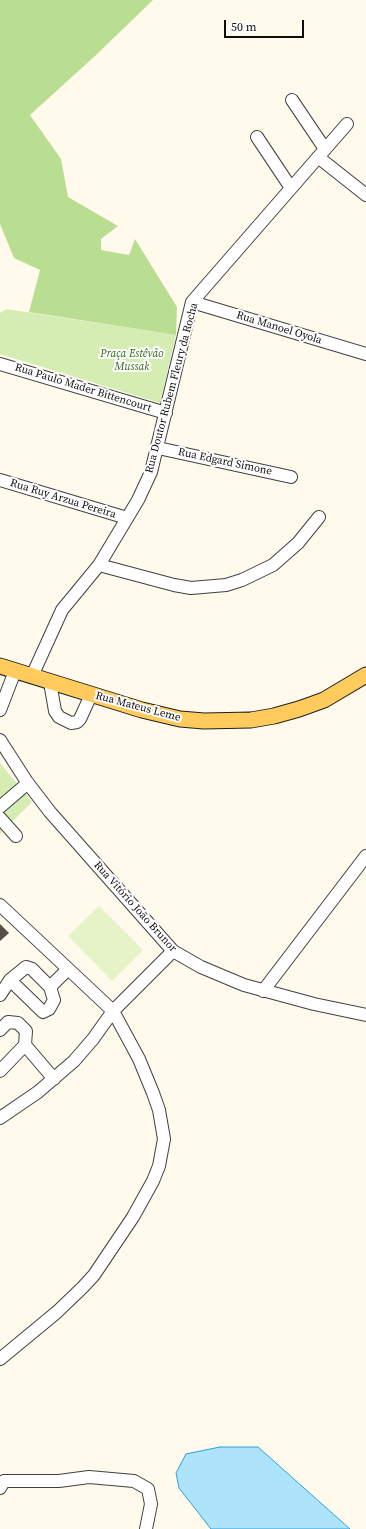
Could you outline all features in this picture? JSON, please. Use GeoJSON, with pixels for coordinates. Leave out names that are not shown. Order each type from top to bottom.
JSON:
{"type":"FeatureCollection","features":[{"type":"Feature","properties":{"kind":"main road","name":"Rua Mateus Leme"},"geometry":{"type":"LineString","coordinates":[[0,666],[142,710],[180,719],[204,721],[251,720],[274,716],[312,705],[346,688],[366,675]]}},
{"type":"Feature","properties":{"kind":"street"},"geometry":{"type":"LineString","coordinates":[[292,100],[321,154],[366,195]]}},
{"type":"Feature","properties":{"kind":"street","name":"Rua Doutor Rubem Fleury da Rocha"},"geometry":{"type":"LineString","coordinates":[[32,676],[62,610],[99,565],[148,479],[158,448],[192,302],[347,124]]}},
{"type":"Feature","properties":{"kind":"street"},"geometry":{"type":"LineString","coordinates":[[257,137],[291,188]]}},
{"type":"Feature","properties":{"kind":"street","name":"Rua Manoel Oyola"},"geometry":{"type":"LineString","coordinates":[[192,302],[366,354]]}},
{"type":"Feature","properties":{"kind":"street","name":"Rua Paulo Mader Bittencourt"},"geometry":{"type":"LineString","coordinates":[[0,364],[166,413]]}},
{"type":"Feature","properties":{"kind":"street","name":"Rua Edgard Simone"},"geometry":{"type":"LineString","coordinates":[[158,448],[291,477]]}},
{"type":"Feature","properties":{"kind":"street","name":"Rua Ruy Arzua Pereira"},"geometry":{"type":"LineString","coordinates":[[0,480],[127,518]]}},
{"type":"Feature","properties":{"kind":"street"},"geometry":{"type":"LineString","coordinates":[[99,565],[174,585],[192,588],[226,585],[242,580],[273,565],[298,543],[319,517]]}},
{"type":"Feature","properties":{"kind":"street"},"geometry":{"type":"LineString","coordinates":[[0,710],[15,671]]}},
{"type":"Feature","properties":{"kind":"street"},"geometry":{"type":"LineString","coordinates":[[50,682],[55,711],[60,717],[72,723],[77,722],[80,719],[91,695]]}},
{"type":"Feature","properties":{"kind":"street","name":"Rua Vitório João Brunor"},"geometry":{"type":"LineString","coordinates":[[0,740],[28,783],[50,812],[173,951],[187,960],[230,980],[263,991],[366,1015]]}},
{"type":"Feature","properties":{"kind":"street"},"geometry":{"type":"LineString","coordinates":[[0,807],[28,783]]}},
{"type":"Feature","properties":{"kind":"street"},"geometry":{"type":"LineString","coordinates":[[0,818],[16,836]]}},
{"type":"Feature","properties":{"kind":"street"},"geometry":{"type":"LineString","coordinates":[[263,991],[366,856]]}},
{"type":"Feature","properties":{"kind":"street"},"geometry":{"type":"LineString","coordinates":[[0,905],[113,1012],[141,1064],[158,1110],[164,1139],[159,1166],[142,1201],[94,1275],[57,1312],[0,1359]]}},
{"type":"Feature","properties":{"kind":"street"},"geometry":{"type":"LineString","coordinates":[[0,1118],[54,1079],[84,1050],[113,1012],[173,951]]}},
{"type":"Feature","properties":{"kind":"street"},"geometry":{"type":"LineString","coordinates":[[0,995],[10,980],[26,967],[32,970],[50,988],[54,1000],[49,1009],[43,1012],[10,980]]}},
{"type":"Feature","properties":{"kind":"street"},"geometry":{"type":"LineString","coordinates":[[50,988],[68,969]]}},
{"type":"Feature","properties":{"kind":"street"},"geometry":{"type":"LineString","coordinates":[[0,1030],[8,1022],[18,1023],[26,1030],[25,1045],[0,1071]]}},
{"type":"Feature","properties":{"kind":"street"},"geometry":{"type":"LineString","coordinates":[[25,1045],[54,1079]]}},
{"type":"Feature","properties":{"kind":"street"},"geometry":{"type":"LineString","coordinates":[[0,1488],[4,1481],[59,1481],[89,1477],[134,1481],[148,1489],[151,1504],[146,1529]]}},
{"type":"Feature","properties":{"kind":"green space"},"geometry":{"type":"Polygon","coordinates":[[[0,0],[153,0],[95,56],[30,115],[61,159],[68,197],[118,226],[101,239],[101,250],[129,255],[135,239],[177,307],[176,335],[29,312],[40,270],[14,258],[0,224],[0,0]]]}},
{"type":"Feature","properties":{"kind":"green space","name":"Praça Estêvão Mussak"},"geometry":{"type":"Polygon","coordinates":[[[6,309],[176,335],[160,403],[0,354],[0,313],[6,309]]]}},
{"type":"Feature","properties":{"kind":"green space"},"geometry":{"type":"Polygon","coordinates":[[[0,763],[32,802],[0,834],[0,763]]]}},
{"type":"Feature","properties":{"kind":"green space"},"geometry":{"type":"Polygon","coordinates":[[[99,906],[143,950],[112,981],[68,936],[99,906]]]}},
{"type":"Feature","properties":{"kind":"water"},"geometry":{"type":"Polygon","coordinates":[[[220,1447],[258,1447],[350,1529],[211,1529],[179,1488],[176,1473],[186,1454],[220,1447]]]}},
{"type":"Feature","properties":{"kind":"building"},"geometry":{"type":"Polygon","coordinates":[[[0,924],[9,933],[0,941],[0,924]]]}}]}
